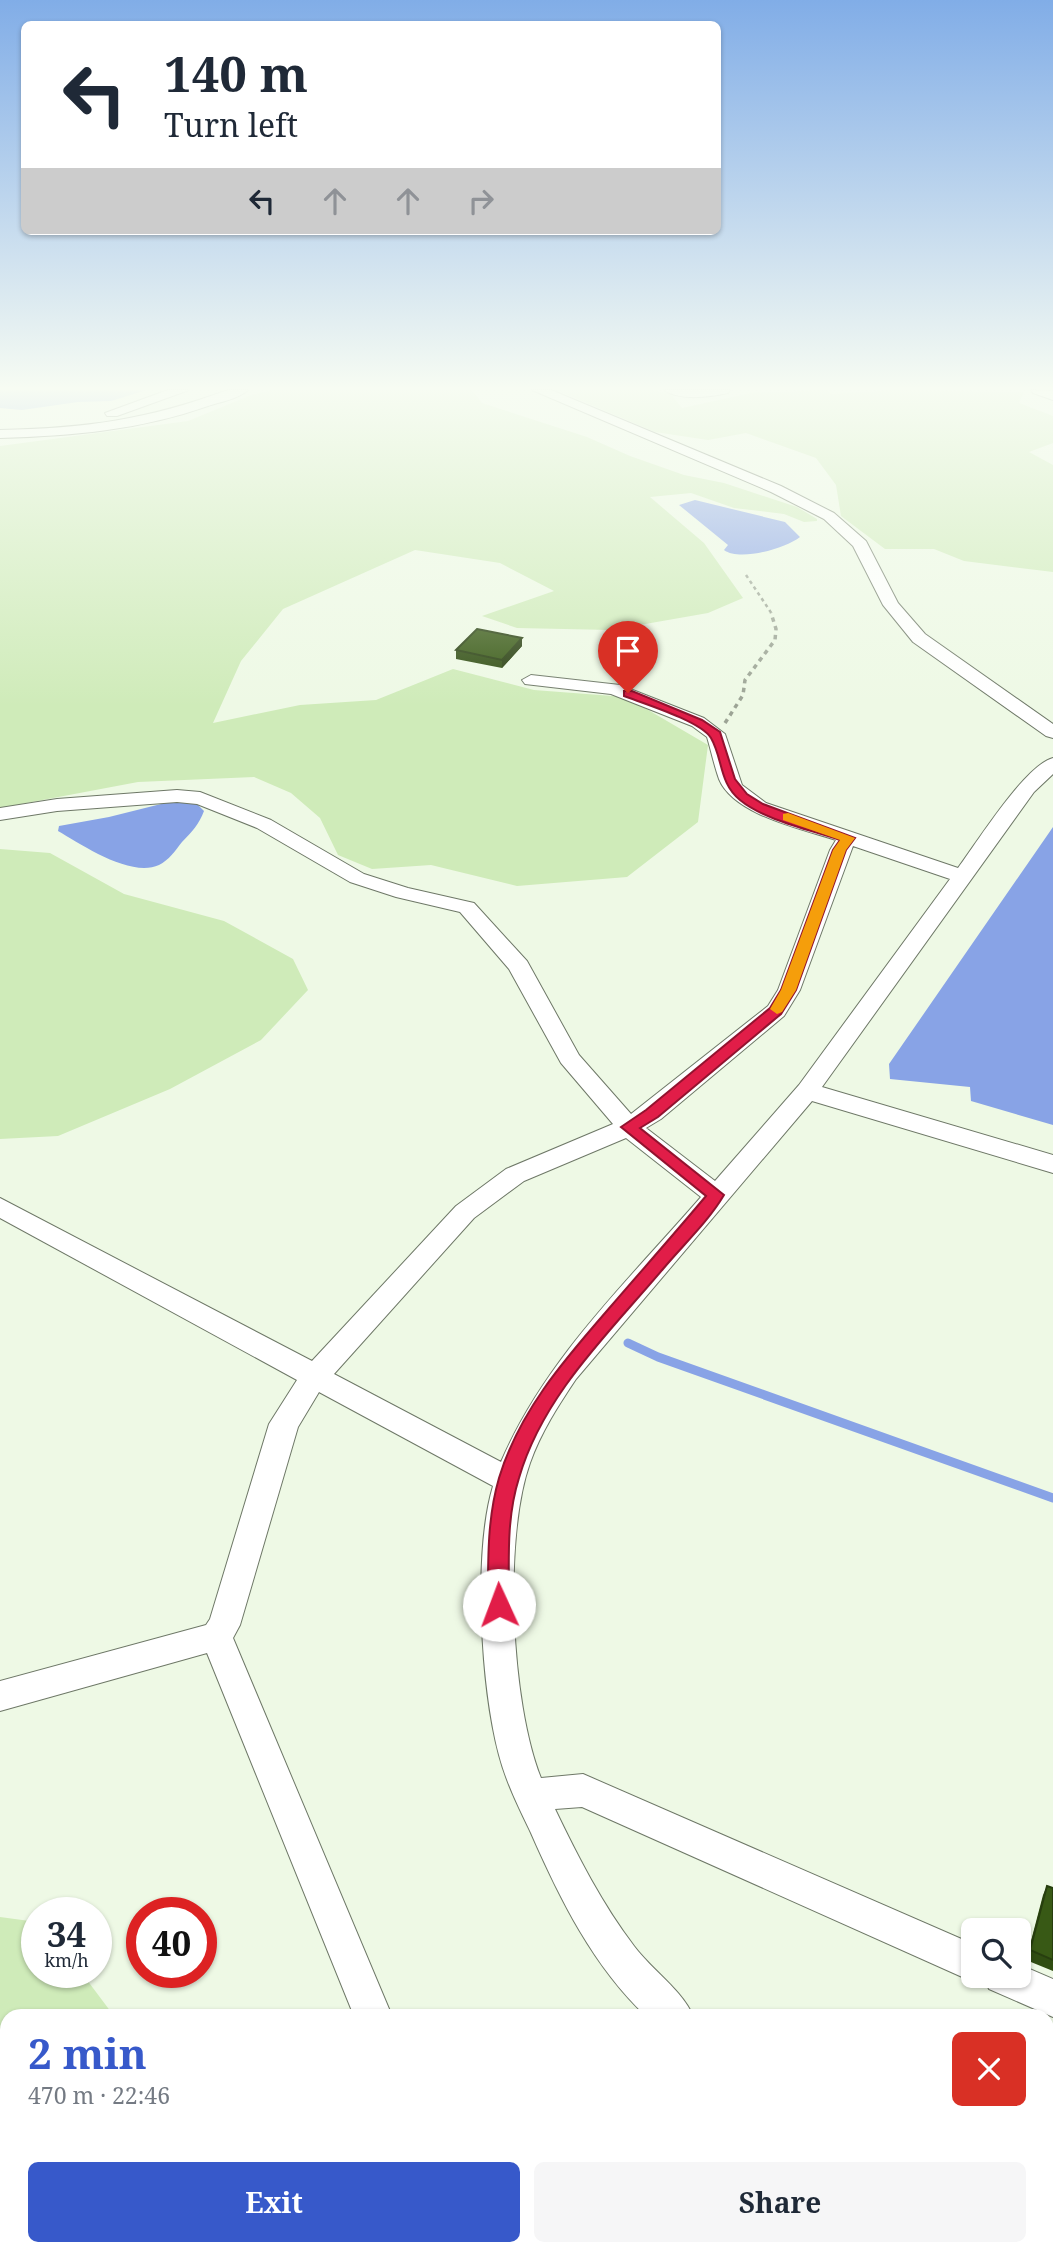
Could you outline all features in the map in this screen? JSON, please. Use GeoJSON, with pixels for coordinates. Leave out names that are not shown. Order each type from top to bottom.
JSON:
{"type":"FeatureCollection","features":[{"type":"Feature","properties":{"kind":"street"},"geometry":{"type":"LineString","coordinates":[[788,495],[829,516],[860,544],[891,605],[919,638],[1053,732]]}},
{"type":"Feature","properties":{"kind":"street"},"geometry":{"type":"LineString","coordinates":[[531,680],[593,686],[628,693],[698,722],[716,734],[729,780],[743,797],[759,807],[963,877]]}},
{"type":"Feature","properties":{"kind":"street"},"geometry":{"type":"LineString","coordinates":[[667,2009],[636,1978],[594,1919],[563,1865],[516,1754],[505,1705],[497,1583],[498,1538],[508,1480],[520,1447],[542,1404],[566,1371],[807,1091],[1027,788],[1053,764]]}},
{"type":"Feature","properties":{"kind":"street"},"geometry":{"type":"LineString","coordinates":[[0,814],[57,805],[177,796],[200,798],[264,824],[357,878],[403,893],[467,907],[519,966],[569,1058],[629,1127],[716,1195]]}},
{"type":"Feature","properties":{"kind":"street"},"geometry":{"type":"LineString","coordinates":[[0,1696],[216,1636],[224,1625],[284,1424],[314,1377],[465,1212],[514,1175],[629,1127],[652,1113],[776,1011],[789,990],[840,850],[848,838]]}},
{"type":"Feature","properties":{"kind":"street"},"geometry":{"type":"LineString","coordinates":[[807,1091],[1053,1164]]}},
{"type":"Feature","properties":{"kind":"street"},"geometry":{"type":"LineString","coordinates":[[0,1207],[508,1480]]}},
{"type":"Feature","properties":{"kind":"street"},"geometry":{"type":"LineString","coordinates":[[216,1636],[370,2009]]}},
{"type":"Feature","properties":{"kind":"street"},"geometry":{"type":"LineString","coordinates":[[532,1795],[583,1790],[961,1958]]}},
{"type":"Feature","properties":{"kind":"street"},"geometry":{"type":"LineString","coordinates":[[1030,1988],[1053,1998]]}},
{"type":"Feature","properties":{"kind":"path"},"geometry":{"type":"LineString","coordinates":[[716,734],[735,710],[743,695],[745,680],[775,640],[776,629],[770,609],[746,575]]}},
{"type":"Feature","properties":{"kind":"green space"},"geometry":{"type":"Polygon","coordinates":[[[0,495],[668,495],[650,497],[704,543],[743,598],[708,613],[611,630],[517,628],[482,616],[554,591],[500,563],[415,550],[283,609],[241,661],[213,723],[300,705],[376,700],[453,669],[534,690],[626,697],[708,745],[698,822],[627,877],[517,886],[431,865],[372,869],[338,855],[320,818],[291,793],[254,777],[138,782],[0,808],[0,495]]]}},
{"type":"Feature","properties":{"kind":"green space"},"geometry":{"type":"Polygon","coordinates":[[[697,495],[761,495],[797,507],[817,521],[804,522],[784,514],[734,508],[697,495]]]}},
{"type":"Feature","properties":{"kind":"green space"},"geometry":{"type":"Polygon","coordinates":[[[838,495],[1053,495],[1053,572],[964,561],[934,549],[885,549],[841,516],[838,495]]]}},
{"type":"Feature","properties":{"kind":"green space"},"geometry":{"type":"Polygon","coordinates":[[[0,849],[50,853],[124,894],[224,921],[293,959],[308,990],[261,1040],[170,1089],[58,1136],[0,1139],[0,849]]]}},
{"type":"Feature","properties":{"kind":"green space"},"geometry":{"type":"Polygon","coordinates":[[[0,1917],[21,1920],[21,1988],[93,1988],[109,2009],[0,2009],[0,1917]]]}},
{"type":"Feature","properties":{"kind":"water"},"geometry":{"type":"Polygon","coordinates":[[[695,500],[785,522],[800,537],[763,552],[741,555],[731,553],[724,550],[728,545],[679,505],[695,500]]]}},
{"type":"Feature","properties":{"kind":"water"},"geometry":{"type":"Polygon","coordinates":[[[173,801],[196,803],[204,811],[192,831],[169,858],[148,868],[121,864],[58,831],[59,826],[173,801]]]}},
{"type":"Feature","properties":{"kind":"water"},"geometry":{"type":"Polygon","coordinates":[[[1053,827],[1053,1125],[971,1101],[970,1087],[890,1079],[889,1064],[1053,827]]]}},
{"type":"Feature","properties":{"kind":"building"},"geometry":{"type":"Polygon","coordinates":[[[477,629],[522,638],[502,660],[456,650],[477,629]]]}},
{"type":"Feature","properties":{"kind":"building"},"geometry":{"type":"Polygon","coordinates":[[[1047,1886],[1053,1888],[1053,1960],[1031,1950],[1047,1886]]]}},
{"type":"Feature","properties":{"kind":"waterway"},"geometry":{"type":"LineString","coordinates":[[628,1343],[658,1357],[1053,1498]]}},
{"type":"Feature","properties":{"kind":"slow traffic"},"geometry":{"type":"LineString","coordinates":[[777,1009],[789,990],[840,850],[848,838],[788,817]]}},
{"type":"Feature","properties":{"kind":"route"},"geometry":{"type":"LineString","coordinates":[[499,1605],[498,1538],[508,1480],[520,1447],[542,1404],[566,1371],[716,1195],[629,1127],[652,1113],[776,1011],[789,990],[840,850],[848,838],[759,807],[743,797],[729,780],[716,734],[698,722],[628,693]]}}]}
